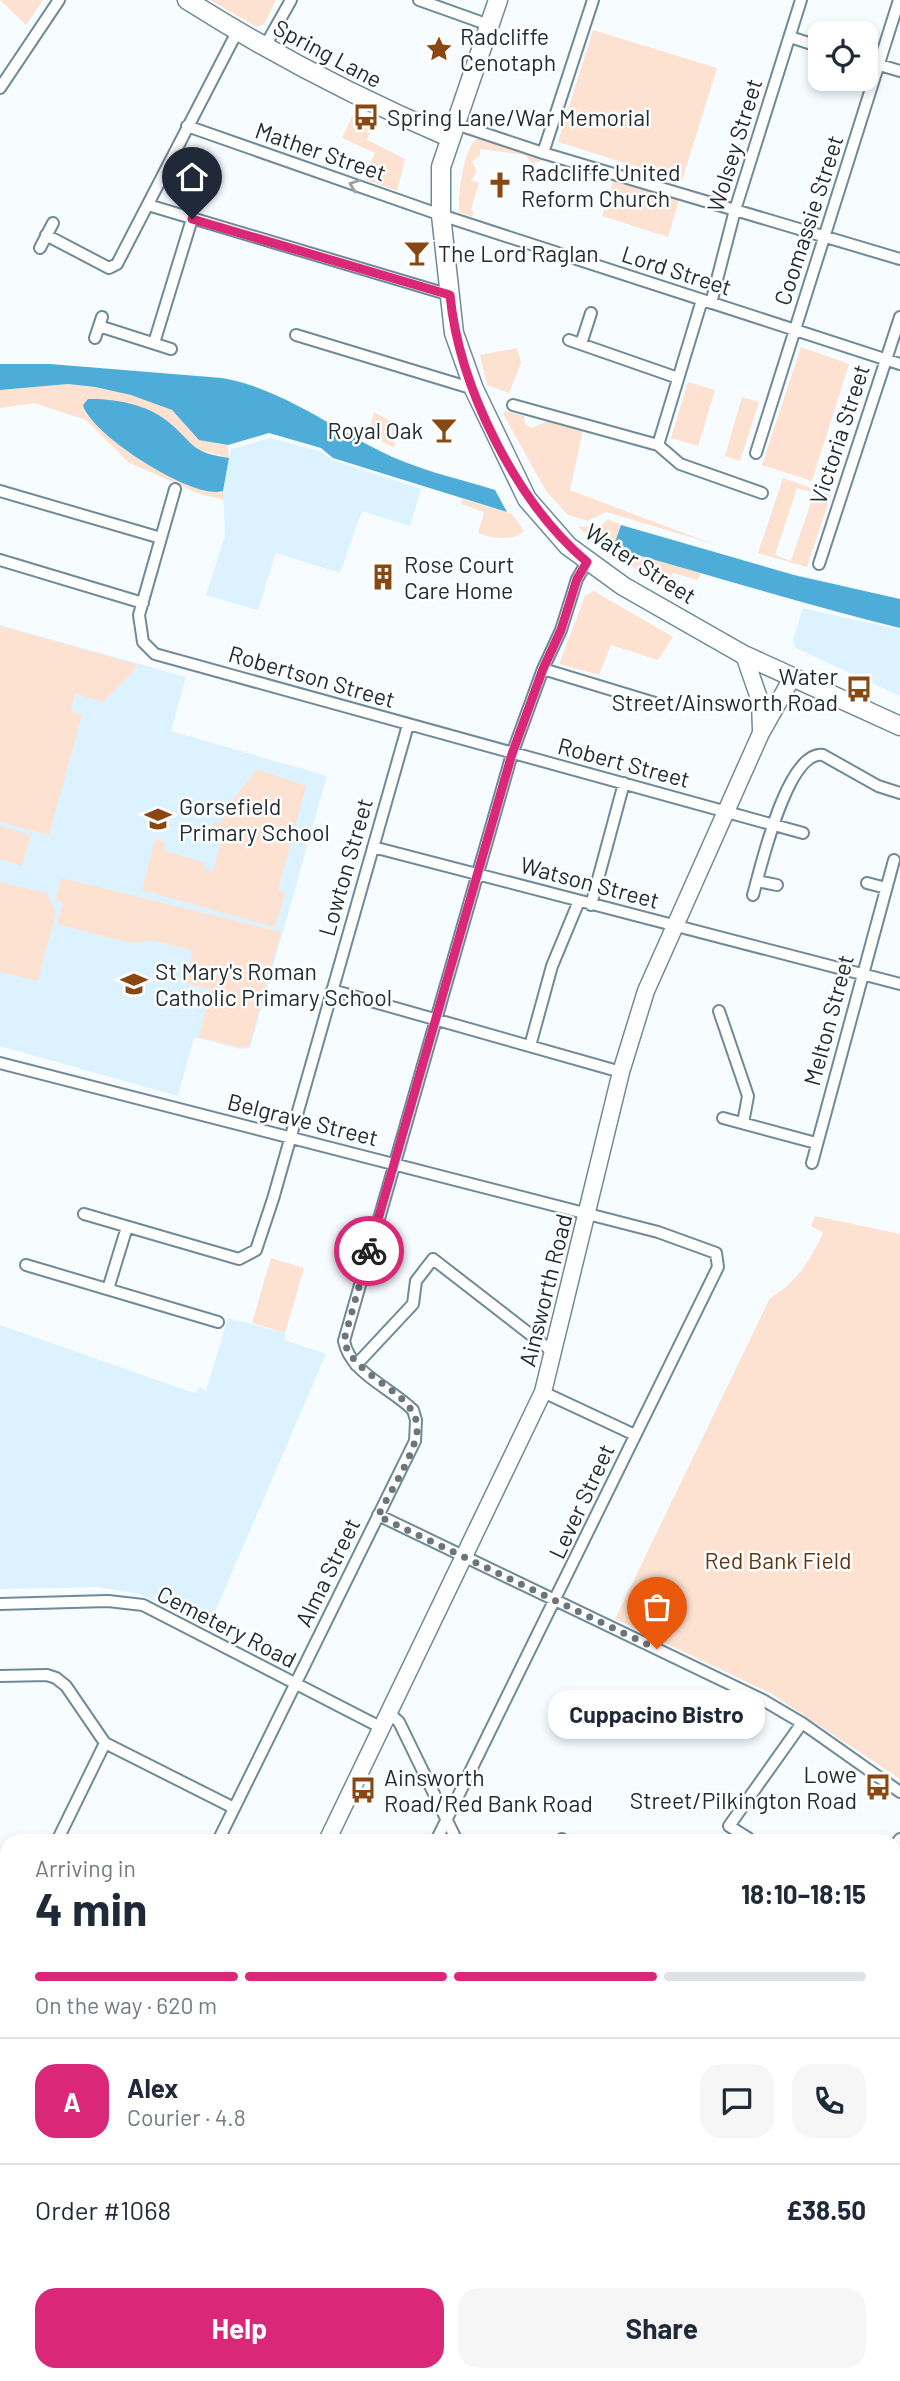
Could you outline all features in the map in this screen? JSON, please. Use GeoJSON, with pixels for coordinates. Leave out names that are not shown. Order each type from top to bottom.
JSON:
{"type":"FeatureCollection","features":[{"type":"Feature","properties":{"kind":"main road","name":"Spring Lane"},"geometry":{"type":"LineString","coordinates":[[187,0],[264,48],[369,103],[454,131]]}},
{"type":"Feature","properties":{"kind":"main road","name":"Water Street"},"geometry":{"type":"LineString","coordinates":[[498,0],[441,167],[442,215],[454,333],[474,389],[527,499],[551,529],[587,562],[744,655],[900,726]]}},
{"type":"Feature","properties":{"kind":"main road","name":"Ainsworth Road"},"geometry":{"type":"LineString","coordinates":[[744,655],[760,701],[761,733]]}},
{"type":"Feature","properties":{"kind":"main road","name":"Ainsworth Road"},"geometry":{"type":"LineString","coordinates":[[330,1834],[466,1557],[543,1392],[621,1072],[646,991],[761,733],[792,678]]}},
{"type":"Feature","properties":{"kind":"street"},"geometry":{"type":"LineString","coordinates":[[0,88],[59,0]]}},
{"type":"Feature","properties":{"kind":"street"},"geometry":{"type":"LineString","coordinates":[[264,48],[291,0]]}},
{"type":"Feature","properties":{"kind":"street"},"geometry":{"type":"LineString","coordinates":[[419,0],[489,25]]}},
{"type":"Feature","properties":{"kind":"street"},"geometry":{"type":"LineString","coordinates":[[543,153],[593,0]]}},
{"type":"Feature","properties":{"kind":"street","name":"Wolsey Street"},"geometry":{"type":"LineString","coordinates":[[658,445],[678,378],[722,259],[801,0]]}},
{"type":"Feature","properties":{"kind":"street","name":"Coomassie Street"},"geometry":{"type":"LineString","coordinates":[[756,453],[899,0]]}},
{"type":"Feature","properties":{"kind":"street"},"geometry":{"type":"LineString","coordinates":[[47,235],[113,268],[237,32]]}},
{"type":"Feature","properties":{"kind":"street"},"geometry":{"type":"LineString","coordinates":[[790,37],[808,43]]}},
{"type":"Feature","properties":{"kind":"street"},"geometry":{"type":"LineString","coordinates":[[879,65],[900,71]]}},
{"type":"Feature","properties":{"kind":"street","name":"Mather Street"},"geometry":{"type":"LineString","coordinates":[[187,125],[442,215]]}},
{"type":"Feature","properties":{"kind":"street"},"geometry":{"type":"LineString","coordinates":[[454,131],[543,153],[900,259]]}},
{"type":"Feature","properties":{"kind":"street"},"geometry":{"type":"LineString","coordinates":[[148,205],[450,295]]}},
{"type":"Feature","properties":{"kind":"street","name":"Lord Street"},"geometry":{"type":"LineString","coordinates":[[442,215],[900,365]]}},
{"type":"Feature","properties":{"kind":"street"},"geometry":{"type":"LineString","coordinates":[[154,344],[192,219]]}},
{"type":"Feature","properties":{"kind":"street"},"geometry":{"type":"LineString","coordinates":[[40,248],[53,223]]}},
{"type":"Feature","properties":{"kind":"street"},"geometry":{"type":"LineString","coordinates":[[591,313],[575,342],[678,378]]}},
{"type":"Feature","properties":{"kind":"street","name":"Victoria Street"},"geometry":{"type":"LineString","coordinates":[[819,564],[900,317]]}},
{"type":"Feature","properties":{"kind":"street"},"geometry":{"type":"LineString","coordinates":[[95,338],[101,321],[171,349]]}},
{"type":"Feature","properties":{"kind":"street"},"geometry":{"type":"LineString","coordinates":[[296,335],[474,389]]}},
{"type":"Feature","properties":{"kind":"street"},"geometry":{"type":"LineString","coordinates":[[513,405],[658,445],[680,464],[762,493]]}},
{"type":"Feature","properties":{"kind":"street","name":"Robertson Street"},"geometry":{"type":"LineString","coordinates":[[175,489],[143,603],[140,632],[144,642],[155,654],[512,754]]}},
{"type":"Feature","properties":{"kind":"street"},"geometry":{"type":"LineString","coordinates":[[0,491],[161,538]]}},
{"type":"Feature","properties":{"kind":"street"},"geometry":{"type":"LineString","coordinates":[[0,560],[143,603]]}},
{"type":"Feature","properties":{"kind":"street"},"geometry":{"type":"LineString","coordinates":[[394,1164],[512,754],[543,669],[561,630],[577,579],[587,562]]}},
{"type":"Feature","properties":{"kind":"street"},"geometry":{"type":"LineString","coordinates":[[543,669],[655,703]]}},
{"type":"Feature","properties":{"kind":"street","name":"Lowton Street"},"geometry":{"type":"LineString","coordinates":[[84,1214],[239,1259],[251,1255],[259,1245],[408,725]]}},
{"type":"Feature","properties":{"kind":"street","name":"Robert Street"},"geometry":{"type":"LineString","coordinates":[[512,754],[803,833]]}},
{"type":"Feature","properties":{"kind":"street"},"geometry":{"type":"LineString","coordinates":[[753,895],[772,824],[804,761],[817,754],[878,786],[900,793]]}},
{"type":"Feature","properties":{"kind":"street"},"geometry":{"type":"LineString","coordinates":[[591,905],[624,783]]}},
{"type":"Feature","properties":{"kind":"street","name":"Watson Street"},"geometry":{"type":"LineString","coordinates":[[373,848],[900,984]]}},
{"type":"Feature","properties":{"kind":"street","name":"Melton Street"},"geometry":{"type":"LineString","coordinates":[[812,1163],[894,860]]}},
{"type":"Feature","properties":{"kind":"street"},"geometry":{"type":"LineString","coordinates":[[757,880],[777,886]]}},
{"type":"Feature","properties":{"kind":"street"},"geometry":{"type":"LineString","coordinates":[[867,883],[886,888]]}},
{"type":"Feature","properties":{"kind":"street"},"geometry":{"type":"LineString","coordinates":[[530,1046],[552,966],[579,901]]}},
{"type":"Feature","properties":{"kind":"street"},"geometry":{"type":"LineString","coordinates":[[332,990],[621,1072]]}},
{"type":"Feature","properties":{"kind":"street"},"geometry":{"type":"LineString","coordinates":[[719,1011],[748,1096],[743,1123]]}},
{"type":"Feature","properties":{"kind":"street"},"geometry":{"type":"LineString","coordinates":[[726,1032],[739,1027]]}},
{"type":"Feature","properties":{"kind":"street","name":"Belgrave Street"},"geometry":{"type":"LineString","coordinates":[[0,1063],[678,1238],[716,1253]]}},
{"type":"Feature","properties":{"kind":"street"},"geometry":{"type":"LineString","coordinates":[[723,1118],[816,1143]]}},
{"type":"Feature","properties":{"kind":"street","name":"Alma Street"},"geometry":{"type":"LineString","coordinates":[[221,1834],[415,1441],[416,1420],[408,1405],[356,1365],[346,1351],[344,1340],[394,1164]]}},
{"type":"Feature","properties":{"kind":"street"},"geometry":{"type":"LineString","coordinates":[[108,1289],[127,1227]]}},
{"type":"Feature","properties":{"kind":"street","name":"Lever Street"},"geometry":{"type":"LineString","coordinates":[[439,1834],[718,1267],[716,1253]]}},
{"type":"Feature","properties":{"kind":"street"},"geometry":{"type":"LineString","coordinates":[[356,1365],[413,1304],[416,1281],[433,1259],[553,1352]]}},
{"type":"Feature","properties":{"kind":"street"},"geometry":{"type":"LineString","coordinates":[[26,1265],[218,1322]]}},
{"type":"Feature","properties":{"kind":"street"},"geometry":{"type":"LineString","coordinates":[[543,1392],[635,1435]]}},
{"type":"Feature","properties":{"kind":"street"},"geometry":{"type":"LineString","coordinates":[[378,1516],[763,1700],[802,1723],[900,1792]]}},
{"type":"Feature","properties":{"kind":"street","name":"Cemetery Road"},"geometry":{"type":"LineString","coordinates":[[0,1604],[108,1601],[143,1605],[295,1684],[386,1721]]}},
{"type":"Feature","properties":{"kind":"street"},"geometry":{"type":"LineString","coordinates":[[0,1676],[47,1675],[56,1678],[66,1686],[105,1743],[234,1808]]}},
{"type":"Feature","properties":{"kind":"street"},"geometry":{"type":"LineString","coordinates":[[386,1721],[399,1722],[453,1834]]}},
{"type":"Feature","properties":{"kind":"street"},"geometry":{"type":"LineString","coordinates":[[742,1834],[729,1826],[802,1723]]}},
{"type":"Feature","properties":{"kind":"street"},"geometry":{"type":"LineString","coordinates":[[60,1834],[105,1743]]}},
{"type":"Feature","properties":{"kind":"shaded area"},"geometry":{"type":"Polygon","coordinates":[[[270,438],[320,451],[332,460],[421,489],[410,526],[362,511],[340,573],[276,553],[258,610],[206,595],[225,536],[223,491],[231,449],[270,438]]]}},
{"type":"Feature","properties":{"kind":"shaded area"},"geometry":{"type":"Polygon","coordinates":[[[803,608],[900,630],[900,696],[796,648],[793,640],[803,608]]]}},
{"type":"Feature","properties":{"kind":"shaded area"},"geometry":{"type":"Polygon","coordinates":[[[0,625],[186,677],[171,731],[327,776],[250,1048],[241,1049],[194,1037],[178,1096],[0,1046],[0,625]]]}},
{"type":"Feature","properties":{"kind":"shaded area"},"geometry":{"type":"Polygon","coordinates":[[[228,1318],[285,1333],[285,1340],[326,1354],[208,1628],[140,1594],[99,1587],[0,1589],[0,1325],[194,1393],[200,1387],[206,1391],[228,1318]]]}},
{"type":"Feature","properties":{"kind":"green space"},"geometry":{"type":"Polygon","coordinates":[[[0,0],[43,0],[26,25],[0,0]]]}},
{"type":"Feature","properties":{"kind":"green space"},"geometry":{"type":"Polygon","coordinates":[[[210,0],[276,0],[264,24],[257,27],[210,0]]]}},
{"type":"Feature","properties":{"kind":"green space"},"geometry":{"type":"Polygon","coordinates":[[[593,30],[717,68],[682,181],[558,142],[593,30]]]}},
{"type":"Feature","properties":{"kind":"green space"},"geometry":{"type":"Polygon","coordinates":[[[353,114],[373,124],[367,140],[405,159],[397,191],[364,179],[375,153],[342,138],[353,114]]]}},
{"type":"Feature","properties":{"kind":"green space"},"geometry":{"type":"Polygon","coordinates":[[[479,138],[544,160],[532,163],[525,155],[480,149],[480,155],[472,162],[477,171],[471,181],[479,182],[471,210],[474,212],[472,217],[459,212],[459,195],[465,160],[479,138]]]}},
{"type":"Feature","properties":{"kind":"green space"},"geometry":{"type":"Polygon","coordinates":[[[613,180],[679,200],[668,237],[602,216],[613,180]]]}},
{"type":"Feature","properties":{"kind":"green space"},"geometry":{"type":"Polygon","coordinates":[[[801,347],[849,364],[812,481],[762,465],[801,347]]]}},
{"type":"Feature","properties":{"kind":"green space"},"geometry":{"type":"Polygon","coordinates":[[[517,348],[521,363],[509,393],[487,385],[480,355],[517,348]]]}},
{"type":"Feature","properties":{"kind":"green space"},"geometry":{"type":"Polygon","coordinates":[[[688,382],[715,390],[698,446],[671,438],[688,382]]]}},
{"type":"Feature","properties":{"kind":"green space"},"geometry":{"type":"Polygon","coordinates":[[[68,384],[120,392],[157,403],[177,414],[201,436],[228,445],[229,458],[193,448],[166,420],[139,407],[85,414],[138,459],[219,493],[223,491],[224,500],[197,493],[128,462],[86,420],[34,403],[0,408],[0,390],[68,384]]]}},
{"type":"Feature","properties":{"kind":"green space"},"geometry":{"type":"Polygon","coordinates":[[[742,397],[759,402],[740,461],[725,456],[742,397]]]}},
{"type":"Feature","properties":{"kind":"green space"},"geometry":{"type":"Polygon","coordinates":[[[505,411],[524,416],[525,424],[532,428],[548,421],[583,430],[570,490],[710,543],[606,512],[588,521],[568,515],[546,491],[503,414],[505,411]]]}},
{"type":"Feature","properties":{"kind":"green space"},"geometry":{"type":"Polygon","coordinates":[[[374,412],[399,426],[394,448],[368,434],[374,412]]]}},
{"type":"Feature","properties":{"kind":"green space"},"geometry":{"type":"Polygon","coordinates":[[[783,478],[831,495],[807,567],[758,553],[783,478]],[[797,488],[775,555],[791,561],[814,493],[797,488]]]}},
{"type":"Feature","properties":{"kind":"green space"},"geometry":{"type":"Polygon","coordinates":[[[462,499],[512,514],[524,531],[508,538],[478,533],[484,512],[461,504],[462,499]]]}},
{"type":"Feature","properties":{"kind":"green space"},"geometry":{"type":"Polygon","coordinates":[[[608,519],[621,525],[614,548],[702,573],[697,580],[673,573],[665,587],[606,550],[578,527],[602,525],[608,519]]]}},
{"type":"Feature","properties":{"kind":"green space"},"geometry":{"type":"Polygon","coordinates":[[[594,591],[673,637],[658,660],[611,645],[599,675],[559,664],[585,596],[594,591]]]}},
{"type":"Feature","properties":{"kind":"green space"},"geometry":{"type":"Polygon","coordinates":[[[0,626],[136,664],[134,671],[103,702],[75,694],[71,711],[82,715],[49,835],[0,822],[0,626]]]}},
{"type":"Feature","properties":{"kind":"green space"},"geometry":{"type":"Polygon","coordinates":[[[257,769],[306,786],[278,890],[285,893],[275,927],[142,890],[155,839],[165,842],[163,850],[205,863],[203,869],[213,872],[221,841],[210,838],[214,821],[222,823],[230,803],[257,769]]]}},
{"type":"Feature","properties":{"kind":"green space"},"geometry":{"type":"Polygon","coordinates":[[[0,826],[31,835],[22,866],[0,859],[0,826]]]}},
{"type":"Feature","properties":{"kind":"green space"},"geometry":{"type":"Polygon","coordinates":[[[61,878],[281,932],[249,1047],[241,1048],[199,1037],[211,990],[185,983],[193,951],[152,940],[135,943],[109,938],[57,924],[63,903],[56,900],[61,878]]]}},
{"type":"Feature","properties":{"kind":"green space"},"geometry":{"type":"Polygon","coordinates":[[[0,882],[46,893],[56,912],[38,981],[0,972],[0,882]]]}},
{"type":"Feature","properties":{"kind":"green space","name":"Red Bank Field"},"geometry":{"type":"Polygon","coordinates":[[[815,1216],[900,1234],[900,1779],[770,1693],[615,1619],[770,1298],[795,1278],[823,1233],[811,1226],[815,1216]]]}},
{"type":"Feature","properties":{"kind":"green space"},"geometry":{"type":"Polygon","coordinates":[[[271,1258],[304,1268],[285,1333],[252,1323],[271,1258]]]}},
{"type":"Feature","properties":{"kind":"water"},"geometry":{"type":"Polygon","coordinates":[[[0,364],[50,364],[222,378],[243,383],[283,398],[406,463],[495,490],[507,512],[333,458],[321,448],[269,433],[228,445],[199,440],[172,410],[131,395],[68,384],[0,390],[0,364]]]}},
{"type":"Feature","properties":{"kind":"water"},"geometry":{"type":"Polygon","coordinates":[[[88,399],[118,401],[149,410],[166,420],[198,449],[229,458],[223,491],[190,486],[145,463],[123,448],[90,417],[83,405],[88,399]]]}},
{"type":"Feature","properties":{"kind":"water"},"geometry":{"type":"Polygon","coordinates":[[[621,525],[794,575],[900,599],[900,628],[613,548],[621,525]]]}},
{"type":"Feature","properties":{"kind":"way so far"},"geometry":{"type":"LineString","coordinates":[[369,1251],[344,1340],[346,1351],[356,1365],[408,1405],[416,1420],[415,1441],[378,1516],[657,1649]]}},
{"type":"Feature","properties":{"kind":"place","name":"Radcliffe Cenotaph"},"geometry":{"type":"Point","coordinates":[439,49]}},
{"type":"Feature","properties":{"kind":"place","name":"Spring Lane/War Memorial"},"geometry":{"type":"Point","coordinates":[366,117]}},
{"type":"Feature","properties":{"kind":"place","name":"Radcliffe United Reform Church"},"geometry":{"type":"Point","coordinates":[500,185]}},
{"type":"Feature","properties":{"kind":"place","name":"The Lord Raglan"},"geometry":{"type":"Point","coordinates":[417,253]}},
{"type":"Feature","properties":{"kind":"place","name":"Royal Oak"},"geometry":{"type":"Point","coordinates":[444,430]}},
{"type":"Feature","properties":{"kind":"place","name":"Rose Court Care Home"},"geometry":{"type":"Point","coordinates":[383,577]}},
{"type":"Feature","properties":{"kind":"place","name":"Water Street/Ainsworth Road"},"geometry":{"type":"Point","coordinates":[859,689]}},
{"type":"Feature","properties":{"kind":"place","name":"Gorsefield Primary School"},"geometry":{"type":"Point","coordinates":[158,819]}},
{"type":"Feature","properties":{"kind":"place","name":"St Mary's Roman Catholic Primary School"},"geometry":{"type":"Point","coordinates":[134,984]}},
{"type":"Feature","properties":{"kind":"place","name":"Cuppacino Bistro"},"geometry":{"type":"Point","coordinates":[657,1649]}},
{"type":"Feature","properties":{"kind":"place","name":"Lowe Street/Pilkington Road"},"geometry":{"type":"Point","coordinates":[878,1787]}},
{"type":"Feature","properties":{"kind":"place","name":"Ainsworth Road/Red Bank Road"},"geometry":{"type":"Point","coordinates":[363,1790]}},
{"type":"Feature","properties":{"kind":"route"},"geometry":{"type":"LineString","coordinates":[[192,219],[450,295],[454,333],[474,389],[506,461],[527,499],[551,529],[587,562],[577,579],[561,630],[543,669],[512,754],[369,1251]]}}]}
